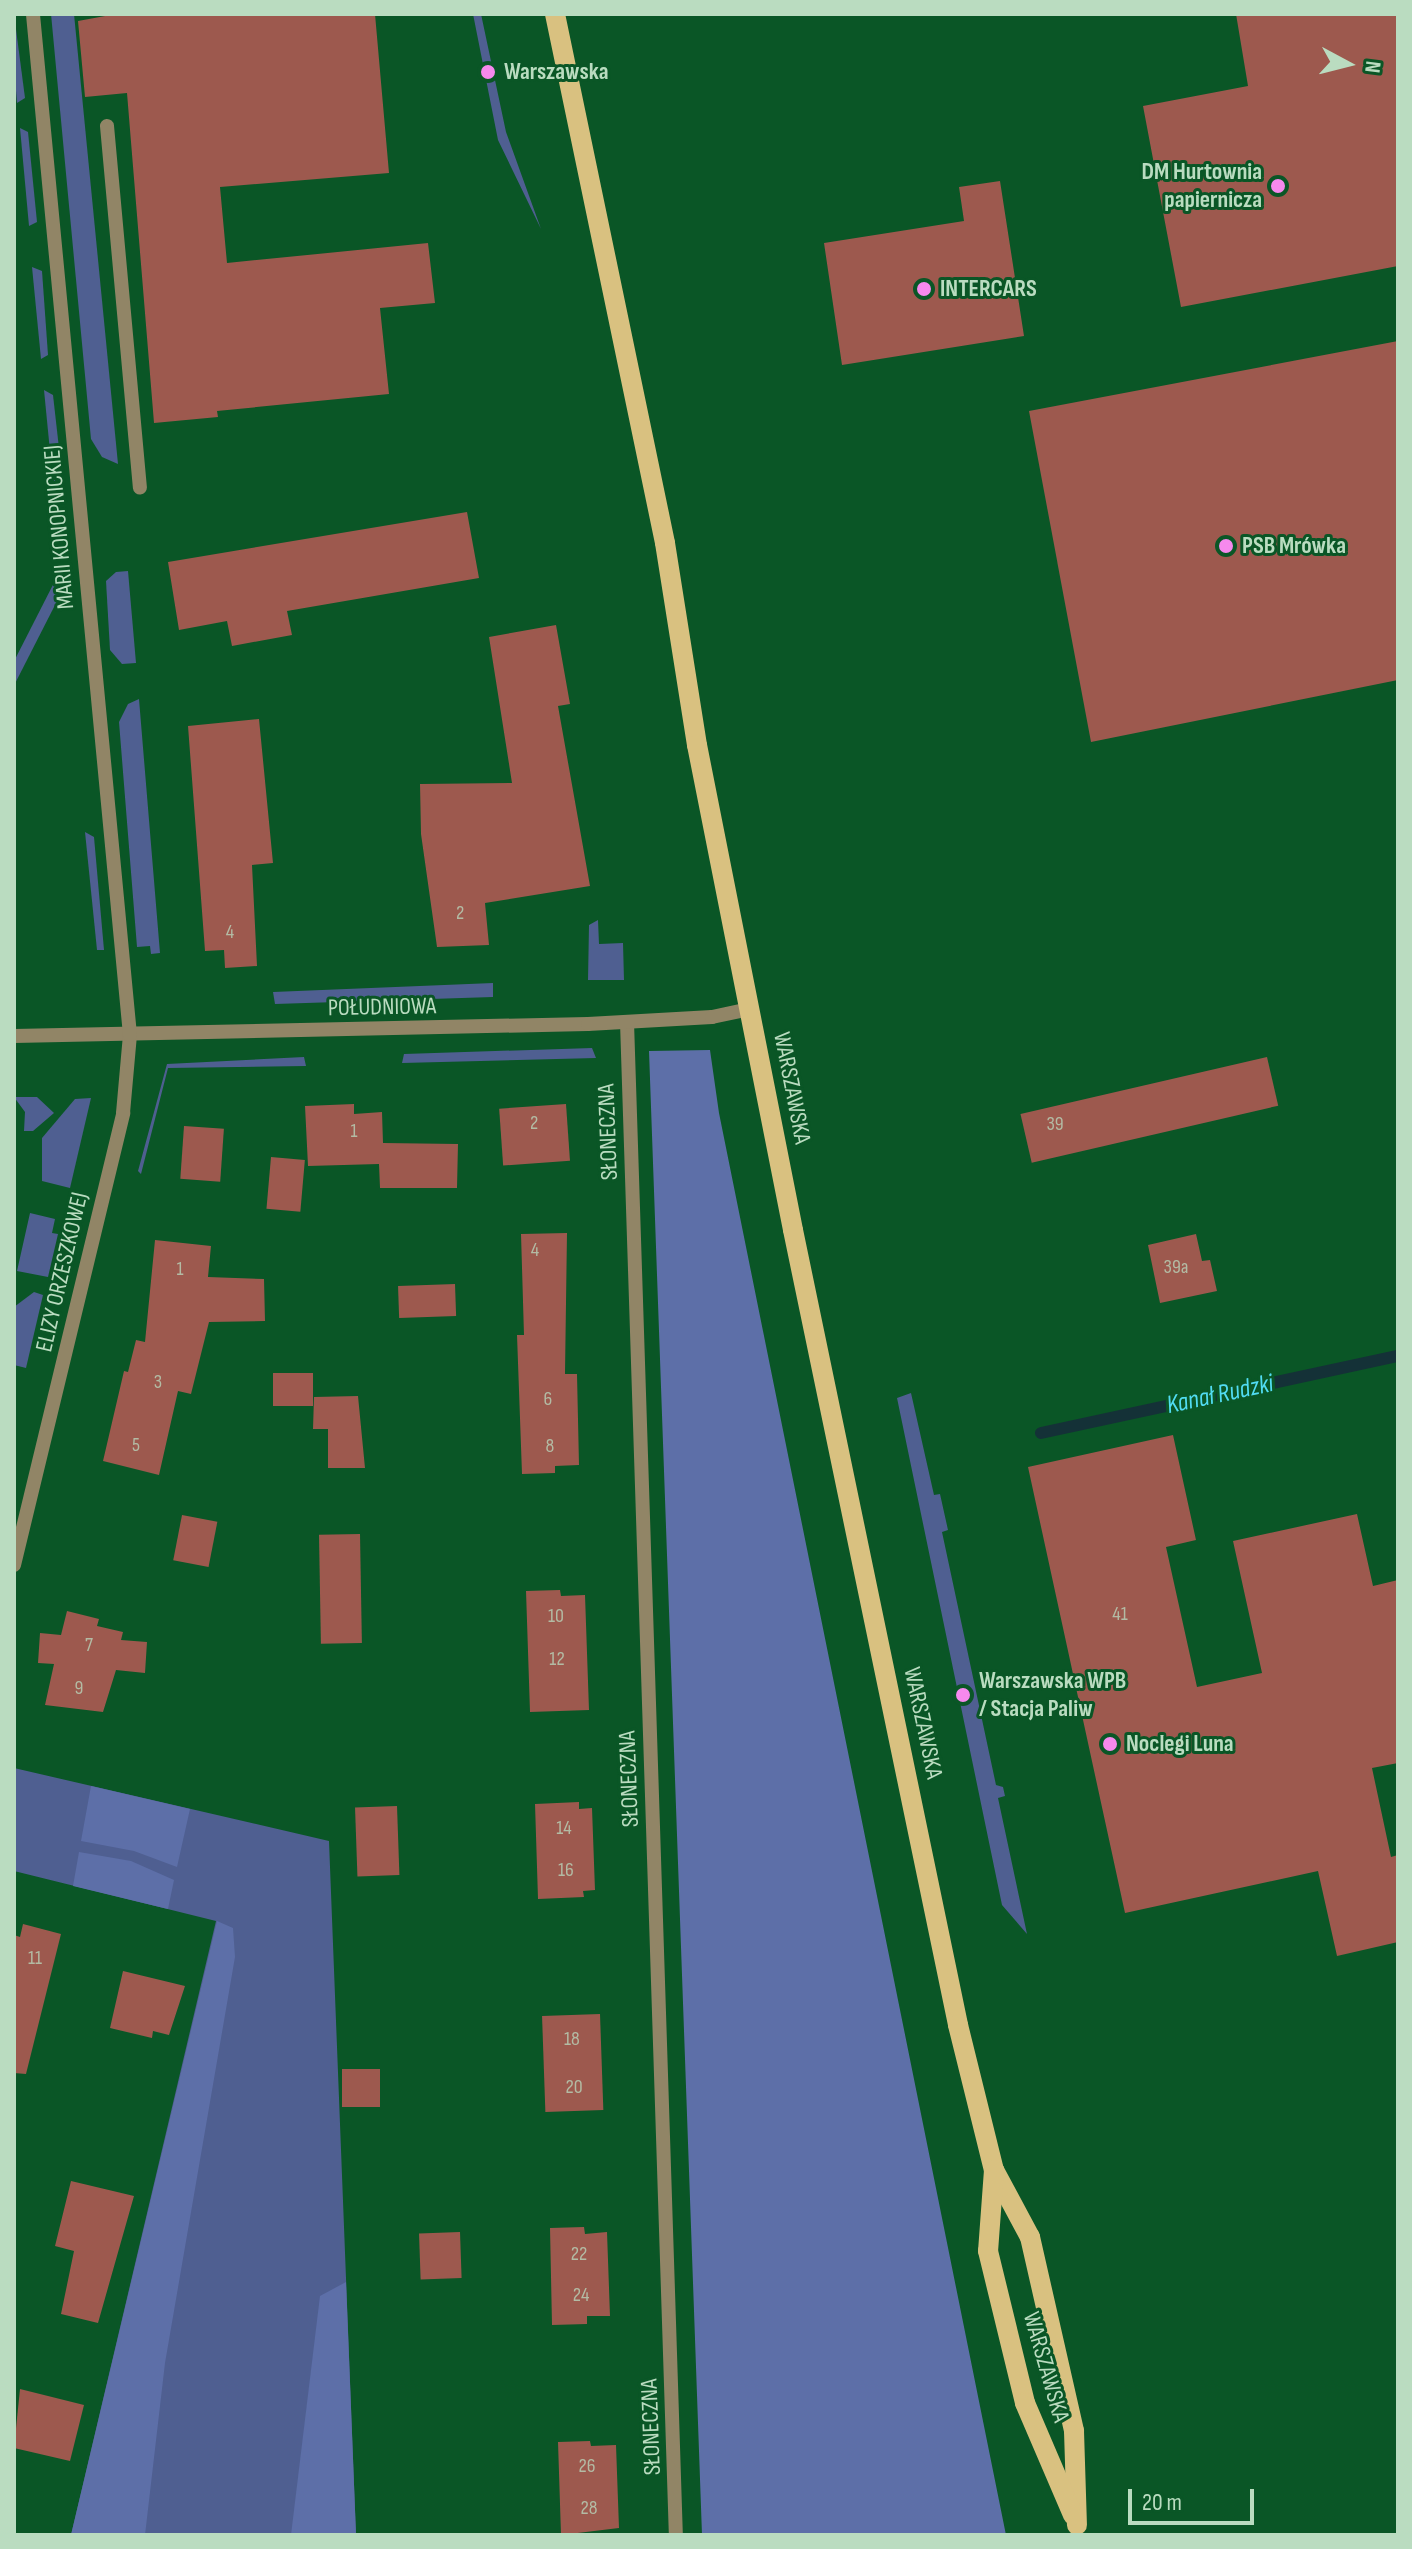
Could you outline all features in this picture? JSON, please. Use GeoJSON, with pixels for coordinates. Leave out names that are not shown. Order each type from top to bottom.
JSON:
{"type":"FeatureCollection","features":[{"type":"Feature","properties":{"kind":"main road","name":"WARSZAWSKA"},"geometry":{"type":"LineString","coordinates":[[555,14],[665,543],[697,745],[958,2025],[994,2170],[1030,2237],[1074,2431],[1078,2530]]}},
{"type":"Feature","properties":{"kind":"main road","name":"WARSZAWSKA"},"geometry":{"type":"LineString","coordinates":[[994,2170],[988,2251],[1025,2403],[1078,2530]]}},
{"type":"Feature","properties":{"kind":"street","name":"MARII KONOPNICKIEJ"},"geometry":{"type":"LineString","coordinates":[[33,14],[130,1035]]}},
{"type":"Feature","properties":{"kind":"street"},"geometry":{"type":"LineString","coordinates":[[107,126],[140,487]]}},
{"type":"Feature","properties":{"kind":"street","name":"POŁUDNIOWA"},"geometry":{"type":"LineString","coordinates":[[14,1036],[627,1022],[750,1009]]}},
{"type":"Feature","properties":{"kind":"street","name":"SŁONECZNA"},"geometry":{"type":"LineString","coordinates":[[627,1022],[676,2535]]}},
{"type":"Feature","properties":{"kind":"street","name":"ELIZY ORZESZKOWEJ"},"geometry":{"type":"LineString","coordinates":[[14,1565],[123,1113],[130,1035]]}},
{"type":"Feature","properties":{"kind":"shaded area"},"geometry":{"type":"Polygon","coordinates":[[[14,14],[25,98],[17,103],[14,66],[14,14]]]}},
{"type":"Feature","properties":{"kind":"shaded area"},"geometry":{"type":"Polygon","coordinates":[[[51,14],[74,14],[118,464],[102,457],[91,439],[51,14]]]}},
{"type":"Feature","properties":{"kind":"shaded area"},"geometry":{"type":"Polygon","coordinates":[[[473,14],[481,14],[506,132],[541,229],[498,140],[473,14]]]}},
{"type":"Feature","properties":{"kind":"shaded area"},"geometry":{"type":"Polygon","coordinates":[[[20,128],[28,132],[37,222],[29,226],[20,128]]]}},
{"type":"Feature","properties":{"kind":"shaded area"},"geometry":{"type":"Polygon","coordinates":[[[32,267],[42,271],[48,355],[41,359],[32,267]]]}},
{"type":"Feature","properties":{"kind":"shaded area"},"geometry":{"type":"Polygon","coordinates":[[[44,390],[53,395],[62,475],[53,482],[44,390]]]}},
{"type":"Feature","properties":{"kind":"shaded area"},"geometry":{"type":"Polygon","coordinates":[[[60,571],[70,576],[14,686],[14,661],[60,571]]]}},
{"type":"Feature","properties":{"kind":"shaded area"},"geometry":{"type":"Polygon","coordinates":[[[128,571],[136,663],[122,664],[110,650],[106,581],[116,572],[128,571]]]}},
{"type":"Feature","properties":{"kind":"shaded area"},"geometry":{"type":"Polygon","coordinates":[[[139,699],[160,953],[151,954],[150,946],[137,947],[119,722],[128,704],[139,699]]]}},
{"type":"Feature","properties":{"kind":"shaded area"},"geometry":{"type":"Polygon","coordinates":[[[85,832],[94,837],[104,950],[97,950],[85,832]]]}},
{"type":"Feature","properties":{"kind":"shaded area"},"geometry":{"type":"Polygon","coordinates":[[[598,920],[599,944],[623,943],[624,980],[588,980],[589,925],[598,920]]]}},
{"type":"Feature","properties":{"kind":"shaded area"},"geometry":{"type":"Polygon","coordinates":[[[493,983],[493,997],[275,1004],[273,992],[493,983]]]}},
{"type":"Feature","properties":{"kind":"shaded area"},"geometry":{"type":"Polygon","coordinates":[[[592,1048],[596,1058],[402,1063],[404,1054],[592,1048]]]}},
{"type":"Feature","properties":{"kind":"shaded area"},"geometry":{"type":"Polygon","coordinates":[[[710,1050],[719,1113],[1006,2535],[702,2535],[649,1051],[710,1050]]]}},
{"type":"Feature","properties":{"kind":"shaded area"},"geometry":{"type":"Polygon","coordinates":[[[304,1057],[306,1066],[168,1068],[141,1174],[138,1171],[167,1064],[304,1057]]]}},
{"type":"Feature","properties":{"kind":"shaded area"},"geometry":{"type":"Polygon","coordinates":[[[14,1097],[37,1097],[54,1113],[33,1131],[24,1131],[25,1112],[14,1097]]]}},
{"type":"Feature","properties":{"kind":"shaded area"},"geometry":{"type":"Polygon","coordinates":[[[91,1098],[70,1188],[42,1181],[42,1138],[75,1099],[91,1098]]]}},
{"type":"Feature","properties":{"kind":"shaded area"},"geometry":{"type":"Polygon","coordinates":[[[30,1213],[55,1219],[52,1233],[58,1234],[48,1277],[17,1271],[30,1213]]]}},
{"type":"Feature","properties":{"kind":"shaded area"},"geometry":{"type":"Polygon","coordinates":[[[34,1292],[43,1295],[26,1368],[14,1365],[14,1307],[34,1292]]]}},
{"type":"Feature","properties":{"kind":"shaded area"},"geometry":{"type":"Polygon","coordinates":[[[911,1393],[934,1495],[940,1494],[948,1530],[942,1532],[996,1785],[1003,1787],[1005,1796],[998,1798],[1027,1934],[1002,1905],[897,1398],[911,1393]]]}},
{"type":"Feature","properties":{"kind":"shaded area"},"geometry":{"type":"Polygon","coordinates":[[[14,1768],[329,1841],[356,2535],[71,2535],[216,1921],[14,1871],[14,1768]]]}},
{"type":"Feature","properties":{"kind":"shaded area"},"geometry":{"type":"Polygon","coordinates":[[[91,1786],[190,1809],[177,1867],[134,1851],[81,1841],[91,1786]]]}},
{"type":"Feature","properties":{"kind":"shaded area"},"geometry":{"type":"Polygon","coordinates":[[[79,1852],[131,1861],[174,1880],[168,1909],[73,1886],[79,1852]]]}},
{"type":"Feature","properties":{"kind":"shaded area"},"geometry":{"type":"Polygon","coordinates":[[[217,1921],[233,1928],[235,1957],[165,2363],[145,2535],[71,2535],[217,1921]]]}},
{"type":"Feature","properties":{"kind":"shaded area"},"geometry":{"type":"Polygon","coordinates":[[[346,2282],[356,2535],[291,2535],[320,2296],[346,2282]]]}},
{"type":"Feature","properties":{"kind":"building"},"geometry":{"type":"Polygon","coordinates":[[[116,14],[375,14],[389,173],[220,187],[227,263],[428,243],[435,303],[380,308],[389,394],[217,411],[218,417],[154,423],[127,93],[85,97],[78,21],[116,14]]]}},
{"type":"Feature","properties":{"kind":"building","name":"DM Hurtownia papiernicza"},"geometry":{"type":"Polygon","coordinates":[[[1236,14],[1398,14],[1398,266],[1181,307],[1143,106],[1248,86],[1236,14]]]}},
{"type":"Feature","properties":{"kind":"building","name":"INTERCARS"},"geometry":{"type":"Polygon","coordinates":[[[1000,181],[1024,336],[842,365],[824,243],[964,221],[959,187],[1000,181]]]}},
{"type":"Feature","properties":{"kind":"building","name":"PSB Mrówka"},"geometry":{"type":"Polygon","coordinates":[[[1398,341],[1398,680],[1091,742],[1029,411],[1398,341]]]}},
{"type":"Feature","properties":{"kind":"building"},"geometry":{"type":"Polygon","coordinates":[[[467,512],[479,578],[287,611],[292,635],[232,646],[227,621],[179,630],[168,562],[467,512]]]}},
{"type":"Feature","properties":{"kind":"building"},"geometry":{"type":"Polygon","coordinates":[[[556,625],[570,704],[558,706],[590,886],[485,903],[489,945],[437,947],[421,834],[420,784],[512,783],[489,637],[556,625]]]}},
{"type":"Feature","properties":{"kind":"building"},"geometry":{"type":"Polygon","coordinates":[[[259,719],[273,863],[252,865],[257,966],[225,968],[224,950],[205,951],[188,726],[259,719]]]}},
{"type":"Feature","properties":{"kind":"building"},"geometry":{"type":"Polygon","coordinates":[[[1267,1057],[1278,1106],[1032,1163],[1020,1114],[1267,1057]]]}},
{"type":"Feature","properties":{"kind":"building"},"geometry":{"type":"Polygon","coordinates":[[[354,1104],[354,1114],[382,1112],[383,1143],[458,1144],[457,1188],[380,1188],[379,1164],[308,1166],[305,1106],[354,1104]]]}},
{"type":"Feature","properties":{"kind":"building"},"geometry":{"type":"Polygon","coordinates":[[[566,1104],[570,1161],[503,1166],[499,1109],[566,1104]]]}},
{"type":"Feature","properties":{"kind":"building"},"geometry":{"type":"Polygon","coordinates":[[[184,1126],[224,1129],[220,1182],[180,1179],[184,1126]]]}},
{"type":"Feature","properties":{"kind":"building"},"geometry":{"type":"Polygon","coordinates":[[[271,1157],[305,1160],[300,1212],[266,1209],[271,1157]]]}},
{"type":"Feature","properties":{"kind":"building"},"geometry":{"type":"Polygon","coordinates":[[[567,1233],[565,1374],[577,1374],[579,1465],[555,1466],[555,1473],[522,1474],[517,1335],[524,1335],[521,1234],[567,1233]]]}},
{"type":"Feature","properties":{"kind":"building"},"geometry":{"type":"Polygon","coordinates":[[[1196,1234],[1202,1261],[1210,1260],[1217,1291],[1160,1303],[1148,1245],[1196,1234]]]}},
{"type":"Feature","properties":{"kind":"building"},"geometry":{"type":"Polygon","coordinates":[[[155,1240],[211,1246],[208,1277],[264,1279],[265,1321],[209,1322],[191,1394],[178,1391],[159,1475],[103,1461],[124,1371],[128,1372],[136,1340],[145,1342],[155,1240]]]}},
{"type":"Feature","properties":{"kind":"building"},"geometry":{"type":"Polygon","coordinates":[[[455,1284],[456,1316],[399,1318],[398,1286],[455,1284]]]}},
{"type":"Feature","properties":{"kind":"building"},"geometry":{"type":"Polygon","coordinates":[[[273,1373],[313,1373],[313,1406],[273,1406],[273,1373]]]}},
{"type":"Feature","properties":{"kind":"building"},"geometry":{"type":"Polygon","coordinates":[[[358,1396],[365,1468],[328,1468],[328,1429],[313,1429],[314,1397],[358,1396]]]}},
{"type":"Feature","properties":{"kind":"building"},"geometry":{"type":"Polygon","coordinates":[[[1173,1435],[1196,1540],[1166,1547],[1197,1687],[1262,1673],[1233,1541],[1357,1514],[1373,1586],[1398,1580],[1398,1763],[1372,1768],[1391,1857],[1398,1855],[1398,1942],[1337,1956],[1318,1871],[1125,1913],[1028,1467],[1173,1435]]]}},
{"type":"Feature","properties":{"kind":"building"},"geometry":{"type":"Polygon","coordinates":[[[182,1515],[217,1522],[209,1567],[173,1560],[182,1515]]]}},
{"type":"Feature","properties":{"kind":"building"},"geometry":{"type":"Polygon","coordinates":[[[360,1534],[362,1643],[321,1644],[319,1535],[360,1534]]]}},
{"type":"Feature","properties":{"kind":"building"},"geometry":{"type":"Polygon","coordinates":[[[560,1590],[561,1596],[585,1595],[589,1710],[530,1712],[526,1591],[560,1590]]]}},
{"type":"Feature","properties":{"kind":"building"},"geometry":{"type":"Polygon","coordinates":[[[67,1611],[99,1619],[97,1626],[123,1632],[121,1640],[147,1642],[145,1673],[116,1670],[103,1712],[45,1705],[54,1664],[38,1663],[40,1633],[61,1635],[67,1611]]]}},
{"type":"Feature","properties":{"kind":"building"},"geometry":{"type":"Polygon","coordinates":[[[579,1802],[579,1809],[592,1808],[595,1890],[583,1891],[584,1897],[538,1899],[535,1804],[579,1802]]]}},
{"type":"Feature","properties":{"kind":"building"},"geometry":{"type":"Polygon","coordinates":[[[397,1806],[399,1875],[357,1876],[355,1807],[397,1806]]]}},
{"type":"Feature","properties":{"kind":"building"},"geometry":{"type":"Polygon","coordinates":[[[23,1924],[61,1934],[26,2074],[14,2073],[14,1935],[20,1937],[23,1924]]]}},
{"type":"Feature","properties":{"kind":"building"},"geometry":{"type":"Polygon","coordinates":[[[123,1971],[185,1986],[169,2035],[153,2031],[152,2038],[110,2028],[123,1971]]]}},
{"type":"Feature","properties":{"kind":"building"},"geometry":{"type":"Polygon","coordinates":[[[600,2014],[603,2110],[545,2112],[542,2016],[600,2014]]]}},
{"type":"Feature","properties":{"kind":"building"},"geometry":{"type":"Polygon","coordinates":[[[342,2069],[380,2069],[380,2107],[342,2107],[342,2069]]]}},
{"type":"Feature","properties":{"kind":"building"},"geometry":{"type":"Polygon","coordinates":[[[71,2181],[134,2196],[98,2323],[61,2314],[74,2251],[55,2246],[71,2181]]]}},
{"type":"Feature","properties":{"kind":"building"},"geometry":{"type":"Polygon","coordinates":[[[584,2227],[585,2234],[607,2232],[610,2316],[587,2316],[587,2324],[552,2325],[550,2228],[584,2227]]]}},
{"type":"Feature","properties":{"kind":"building"},"geometry":{"type":"Polygon","coordinates":[[[460,2232],[462,2278],[421,2279],[419,2233],[460,2232]]]}},
{"type":"Feature","properties":{"kind":"building"},"geometry":{"type":"Polygon","coordinates":[[[20,2389],[84,2405],[70,2461],[14,2448],[20,2389]]]}},
{"type":"Feature","properties":{"kind":"building"},"geometry":{"type":"Polygon","coordinates":[[[590,2441],[591,2446],[616,2445],[619,2528],[561,2535],[558,2442],[590,2441]]]}},
{"type":"Feature","properties":{"kind":"waterway","name":"Kanał Rudzki"},"geometry":{"type":"LineString","coordinates":[[1041,1433],[1398,1356]]}},
{"type":"Feature","properties":{"kind":"place","name":"Warszawska"},"geometry":{"type":"Point","coordinates":[488,72]}},
{"type":"Feature","properties":{"kind":"place","name":"DM Hurtownia papiernicza"},"geometry":{"type":"Point","coordinates":[1278,186]}},
{"type":"Feature","properties":{"kind":"place","name":"INTERCARS"},"geometry":{"type":"Point","coordinates":[924,289]}},
{"type":"Feature","properties":{"kind":"place","name":"PSB Mrówka"},"geometry":{"type":"Point","coordinates":[1226,546]}},
{"type":"Feature","properties":{"kind":"place","name":"Warszawska WPB / Stacja Paliw"},"geometry":{"type":"Point","coordinates":[963,1695]}},
{"type":"Feature","properties":{"kind":"place","name":"Noclegi Luna"},"geometry":{"type":"Point","coordinates":[1110,1744]}}]}
